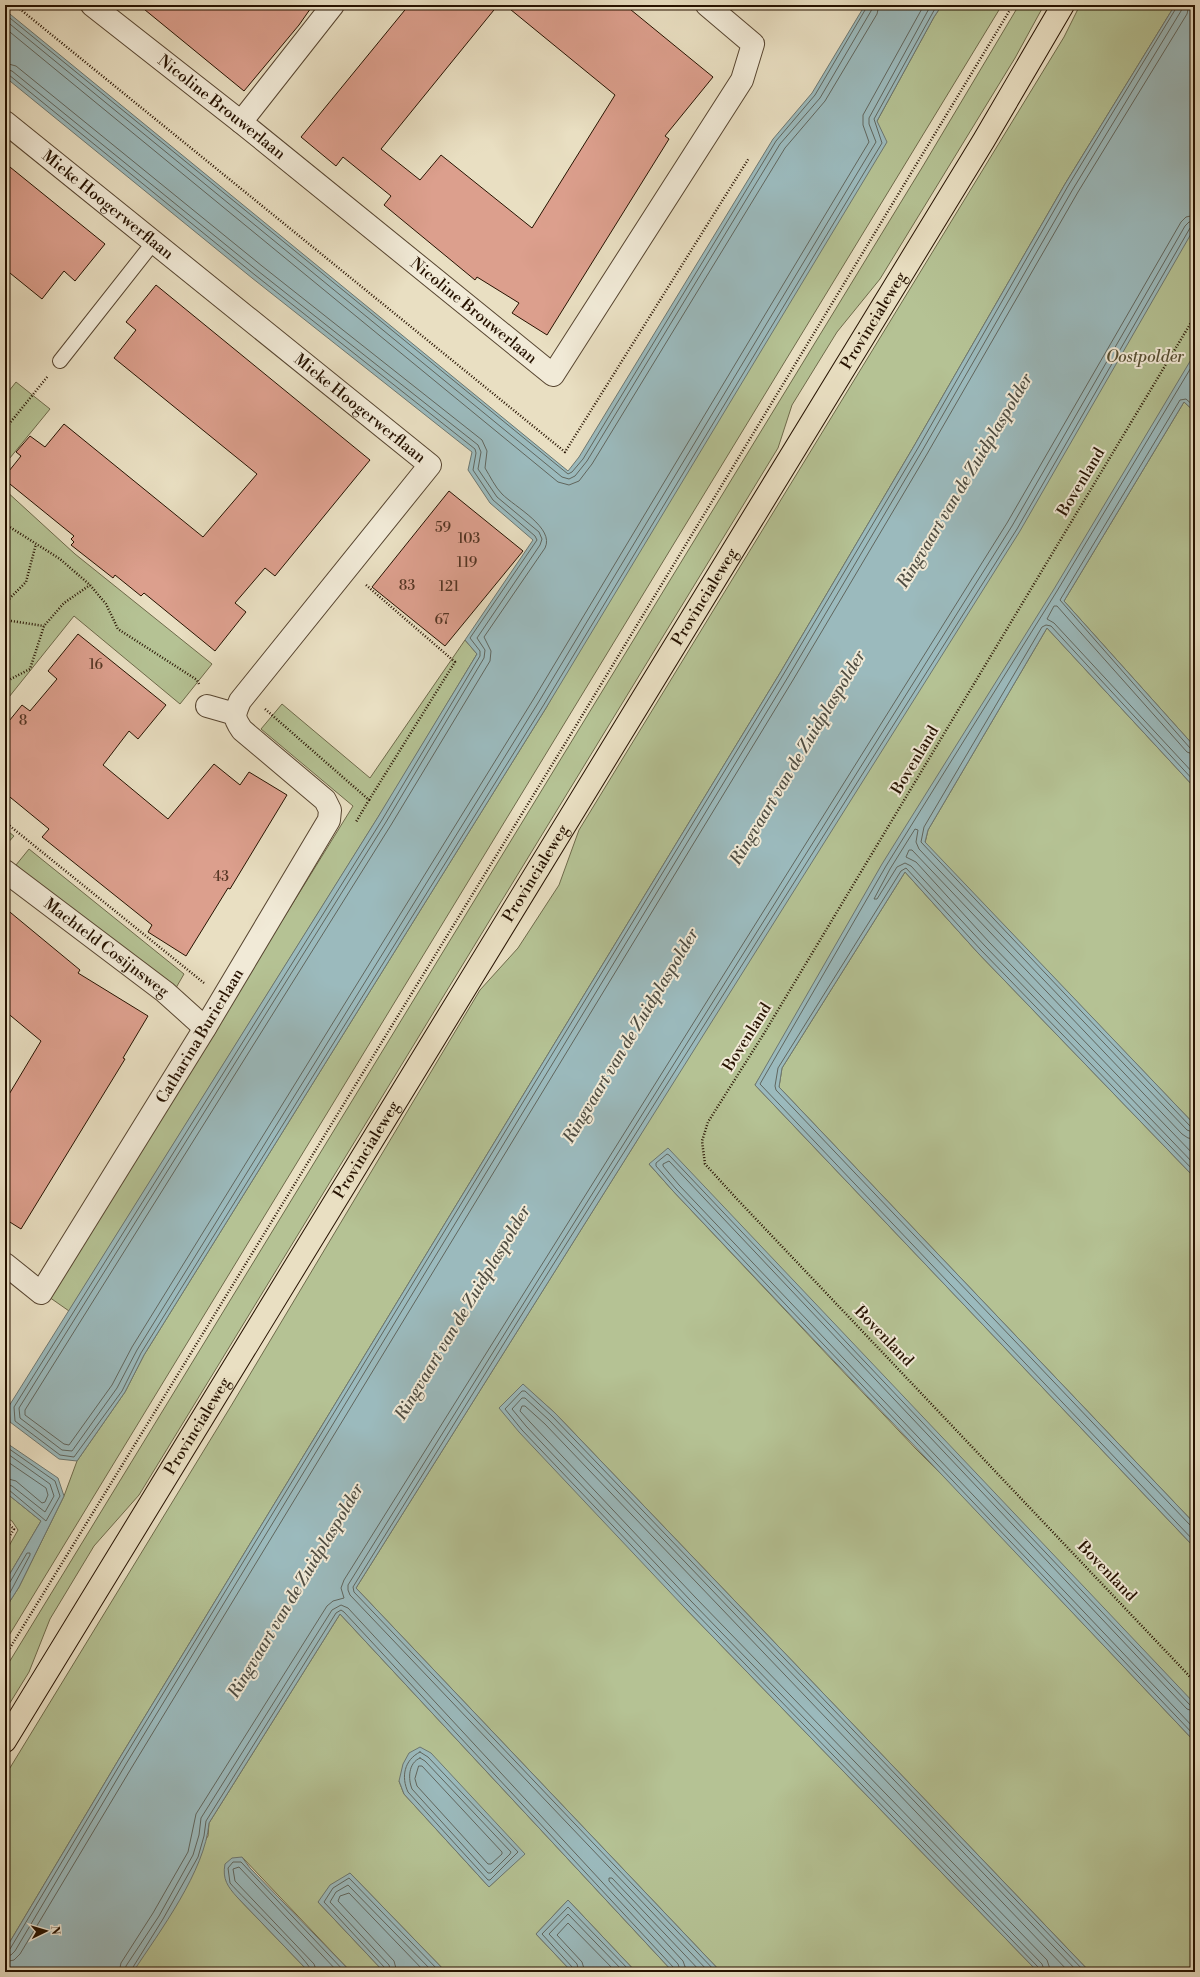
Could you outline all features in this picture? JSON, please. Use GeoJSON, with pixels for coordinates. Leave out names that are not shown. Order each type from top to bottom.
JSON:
{"type":"FeatureCollection","features":[{"type":"Feature","properties":{"kind":"main road","name":"Provincialeweg"},"geometry":{"type":"LineString","coordinates":[[5,1741],[980,146],[1063,5]]}},
{"type":"Feature","properties":{"kind":"street","name":"Nicoline Brouwerlaan"},"geometry":{"type":"LineString","coordinates":[[92,5],[241,122],[553,375],[742,80],[753,44],[707,5]]}},
{"type":"Feature","properties":{"kind":"street"},"geometry":{"type":"LineString","coordinates":[[241,122],[333,5]]}},
{"type":"Feature","properties":{"kind":"street","name":"Mieke Hoogerwerflaan"},"geometry":{"type":"LineString","coordinates":[[5,122],[153,243],[430,465],[240,701],[235,714]]}},
{"type":"Feature","properties":{"kind":"street"},"geometry":{"type":"LineString","coordinates":[[206,706],[235,714]]}},
{"type":"Feature","properties":{"kind":"street","name":"Catharina Burierlaan"},"geometry":{"type":"LineString","coordinates":[[5,1264],[41,1293],[205,1028],[329,820],[330,810],[325,800],[242,730],[236,721],[235,714]]}},
{"type":"Feature","properties":{"kind":"street","name":"Machteld Cosijnsweg"},"geometry":{"type":"LineString","coordinates":[[5,870],[165,992],[205,1028]]}},
{"type":"Feature","properties":{"kind":"lane"},"geometry":{"type":"LineString","coordinates":[[60,361],[153,243]]}},
{"type":"Feature","properties":{"kind":"path"},"geometry":{"type":"LineString","coordinates":[[5,1656],[574,729],[1013,5]]}},
{"type":"Feature","properties":{"kind":"path","name":"Bovenland"},"geometry":{"type":"LineString","coordinates":[[1195,316],[764,1035],[708,1122],[702,1141],[705,1164],[1195,1682]]}},
{"type":"Feature","properties":{"kind":"path"},"geometry":{"type":"LineString","coordinates":[[5,429],[60,361]]}},
{"type":"Feature","properties":{"kind":"path"},"geometry":{"type":"LineString","coordinates":[[5,524],[60,559],[90,585],[106,604],[118,629],[197,680],[206,706]]}},
{"type":"Feature","properties":{"kind":"path"},"geometry":{"type":"LineString","coordinates":[[5,603],[26,582],[36,544]]}},
{"type":"Feature","properties":{"kind":"path"},"geometry":{"type":"LineString","coordinates":[[347,569],[456,662],[369,800]]}},
{"type":"Feature","properties":{"kind":"path"},"geometry":{"type":"LineString","coordinates":[[5,682],[30,669],[44,626],[64,603],[90,585]]}},
{"type":"Feature","properties":{"kind":"path"},"geometry":{"type":"LineString","coordinates":[[5,620],[44,626]]}},
{"type":"Feature","properties":{"kind":"path"},"geometry":{"type":"LineString","coordinates":[[5,822],[223,998]]}},
{"type":"Feature","properties":{"kind":"path"},"geometry":{"type":"LineString","coordinates":[[5,1521],[14,1528],[5,1544]]}},
{"type":"Feature","properties":{"kind":"green space"},"geometry":{"type":"Polygon","coordinates":[[[942,5],[1002,5],[5,1642],[5,1609],[19,1587],[64,1496],[77,1461],[125,1392],[144,1355],[546,708],[942,5]]]}},
{"type":"Feature","properties":{"kind":"green space"},"geometry":{"type":"Polygon","coordinates":[[[1019,5],[1044,5],[1015,58],[880,279],[837,332],[792,405],[778,448],[139,1495],[94,1546],[50,1619],[29,1672],[5,1711],[5,1669],[923,166],[1019,5]]]}},
{"type":"Feature","properties":{"kind":"green space"},"geometry":{"type":"Polygon","coordinates":[[[1080,5],[1175,5],[1065,184],[914,446],[780,673],[119,1759],[5,1950],[5,1776],[231,1406],[480,990],[518,948],[559,885],[579,830],[1064,37],[1080,5]]]}},
{"type":"Feature","properties":{"kind":"green space","name":"Oostpolder"},"geometry":{"type":"Polygon","coordinates":[[[1195,180],[1195,366],[755,1085],[1195,1548],[1195,1731],[649,1164],[916,1449],[954,1487],[1195,1742],[1195,1972],[1090,1972],[555,1413],[523,1385],[684,1607],[1038,1972],[721,1972],[356,1588],[636,1142],[1195,180]]]}},
{"type":"Feature","properties":{"kind":"green space"},"geometry":{"type":"Polygon","coordinates":[[[16,382],[50,409],[5,464],[5,396],[16,382]]]}},
{"type":"Feature","properties":{"kind":"green space"},"geometry":{"type":"Polygon","coordinates":[[[1184,402],[1195,412],[1195,747],[1064,601],[1184,402]]]}},
{"type":"Feature","properties":{"kind":"green space"},"geometry":{"type":"Polygon","coordinates":[[[5,490],[75,554],[212,664],[180,704],[74,616],[5,702],[5,574],[7,571],[5,568],[5,490]]]}},
{"type":"Feature","properties":{"kind":"green space"},"geometry":{"type":"Polygon","coordinates":[[[1047,628],[1195,788],[1195,1125],[925,843],[928,830],[1047,628]]]}},
{"type":"Feature","properties":{"kind":"green space"},"geometry":{"type":"Polygon","coordinates":[[[465,640],[477,654],[392,795],[69,1311],[49,1297],[353,806],[261,729],[282,704],[370,778],[465,640]]]}},
{"type":"Feature","properties":{"kind":"green space"},"geometry":{"type":"Polygon","coordinates":[[[5,829],[14,836],[5,846],[5,829]]]}},
{"type":"Feature","properties":{"kind":"green space"},"geometry":{"type":"Polygon","coordinates":[[[29,849],[184,974],[173,993],[16,865],[29,849]]]}},
{"type":"Feature","properties":{"kind":"green space"},"geometry":{"type":"Polygon","coordinates":[[[905,872],[978,953],[1195,1178],[1195,1524],[779,1087],[782,1068],[905,872]]]}},
{"type":"Feature","properties":{"kind":"green space"},"geometry":{"type":"Polygon","coordinates":[[[5,1492],[41,1521],[5,1582],[5,1553],[18,1530],[12,1521],[5,1517],[8,1509],[5,1506],[5,1492]]]}},
{"type":"Feature","properties":{"kind":"green space"},"geometry":{"type":"Polygon","coordinates":[[[340,1614],[673,1972],[636,1972],[568,1900],[536,1934],[572,1972],[446,1972],[350,1873],[318,1902],[384,1972],[351,1972],[242,1857],[238,1898],[309,1972],[124,1972],[208,1836],[209,1823],[340,1614]],[[399,1781],[404,1794],[489,1887],[524,1854],[399,1781]]]}},
{"type":"Feature","properties":{"kind":"water"},"geometry":{"type":"Polygon","coordinates":[[[865,5],[942,5],[877,121],[887,142],[546,708],[144,1355],[125,1392],[77,1461],[59,1459],[10,1422],[9,1406],[378,817],[477,654],[465,640],[533,540],[490,503],[468,470],[472,452],[252,278],[5,77],[5,10],[568,471],[579,457],[773,139],[812,93],[865,5]]]}},
{"type":"Feature","properties":{"kind":"water","name":"Ringvaart van de Zuidplaspolder"},"geometry":{"type":"Polygon","coordinates":[[[1175,5],[1195,5],[1195,227],[1020,531],[356,1588],[721,1972],[673,1972],[340,1614],[209,1823],[206,1842],[199,1861],[180,1900],[133,1972],[5,1972],[5,1950],[119,1759],[780,673],[914,446],[1065,184],[1175,5]]]}},
{"type":"Feature","properties":{"kind":"water"},"geometry":{"type":"Polygon","coordinates":[[[1195,353],[1195,412],[1184,402],[1064,601],[1195,747],[1195,788],[1047,628],[928,830],[925,842],[1195,1125],[1195,1178],[978,953],[905,872],[782,1068],[779,1087],[1195,1524],[1195,1548],[755,1085],[882,864],[1054,589],[1195,353]]]}},
{"type":"Feature","properties":{"kind":"water"},"geometry":{"type":"Polygon","coordinates":[[[668,1148],[1195,1704],[1195,1742],[649,1164],[668,1148]]]}},
{"type":"Feature","properties":{"kind":"water"},"geometry":{"type":"Polygon","coordinates":[[[523,1384],[555,1413],[1090,1972],[1038,1972],[684,1607],[519,1432],[499,1408],[523,1384]]]}},
{"type":"Feature","properties":{"kind":"water"},"geometry":{"type":"Polygon","coordinates":[[[5,1442],[58,1478],[64,1496],[19,1587],[5,1609],[5,1582],[41,1521],[5,1492],[5,1442]]]}},
{"type":"Feature","properties":{"kind":"water"},"geometry":{"type":"Polygon","coordinates":[[[420,1747],[431,1753],[525,1854],[489,1887],[404,1794],[399,1781],[403,1764],[409,1753],[420,1747]]]}},
{"type":"Feature","properties":{"kind":"water"},"geometry":{"type":"Polygon","coordinates":[[[242,1857],[250,1868],[351,1972],[309,1972],[237,1897],[226,1882],[224,1869],[225,1864],[232,1858],[242,1857]]]}},
{"type":"Feature","properties":{"kind":"water"},"geometry":{"type":"Polygon","coordinates":[[[350,1873],[446,1972],[384,1972],[318,1902],[330,1885],[350,1873]]]}},
{"type":"Feature","properties":{"kind":"water"},"geometry":{"type":"Polygon","coordinates":[[[568,1900],[636,1972],[572,1972],[536,1934],[568,1900]]]}},
{"type":"Feature","properties":{"kind":"building"},"geometry":{"type":"Polygon","coordinates":[[[139,5],[313,5],[299,25],[244,91],[139,5]]]}},
{"type":"Feature","properties":{"kind":"building"},"geometry":{"type":"Polygon","coordinates":[[[409,5],[498,5],[381,149],[420,180],[441,155],[532,228],[615,95],[505,5],[625,5],[713,77],[665,136],[669,139],[547,335],[512,313],[519,303],[477,277],[475,280],[384,205],[391,196],[343,157],[336,166],[301,137],[409,5]]]}},
{"type":"Feature","properties":{"kind":"building"},"geometry":{"type":"Polygon","coordinates":[[[5,163],[105,244],[75,281],[64,271],[42,299],[5,269],[5,163]]]}},
{"type":"Feature","properties":{"kind":"building"},"geometry":{"type":"Polygon","coordinates":[[[156,285],[370,460],[275,576],[265,568],[235,603],[246,612],[215,651],[144,593],[141,596],[115,575],[113,578],[71,545],[74,542],[71,539],[74,536],[5,480],[5,476],[21,456],[16,452],[30,436],[45,447],[64,424],[203,537],[257,474],[114,358],[136,330],[126,322],[156,285]]]}},
{"type":"Feature","properties":{"kind":"building"},"geometry":{"type":"Polygon","coordinates":[[[449,491],[523,551],[445,646],[372,587],[449,491]]]}},
{"type":"Feature","properties":{"kind":"building"},"geometry":{"type":"Polygon","coordinates":[[[78,634],[166,705],[138,739],[129,731],[103,765],[168,819],[214,764],[240,785],[249,772],[287,795],[230,889],[228,888],[186,956],[148,932],[152,925],[42,837],[49,829],[5,793],[5,726],[22,705],[30,711],[57,679],[48,671],[78,634]]]}},
{"type":"Feature","properties":{"kind":"building"},"geometry":{"type":"Polygon","coordinates":[[[5,908],[80,970],[78,973],[148,1016],[123,1058],[125,1059],[21,1229],[5,1219],[5,1101],[41,1041],[5,1011],[5,908]]]}}]}
